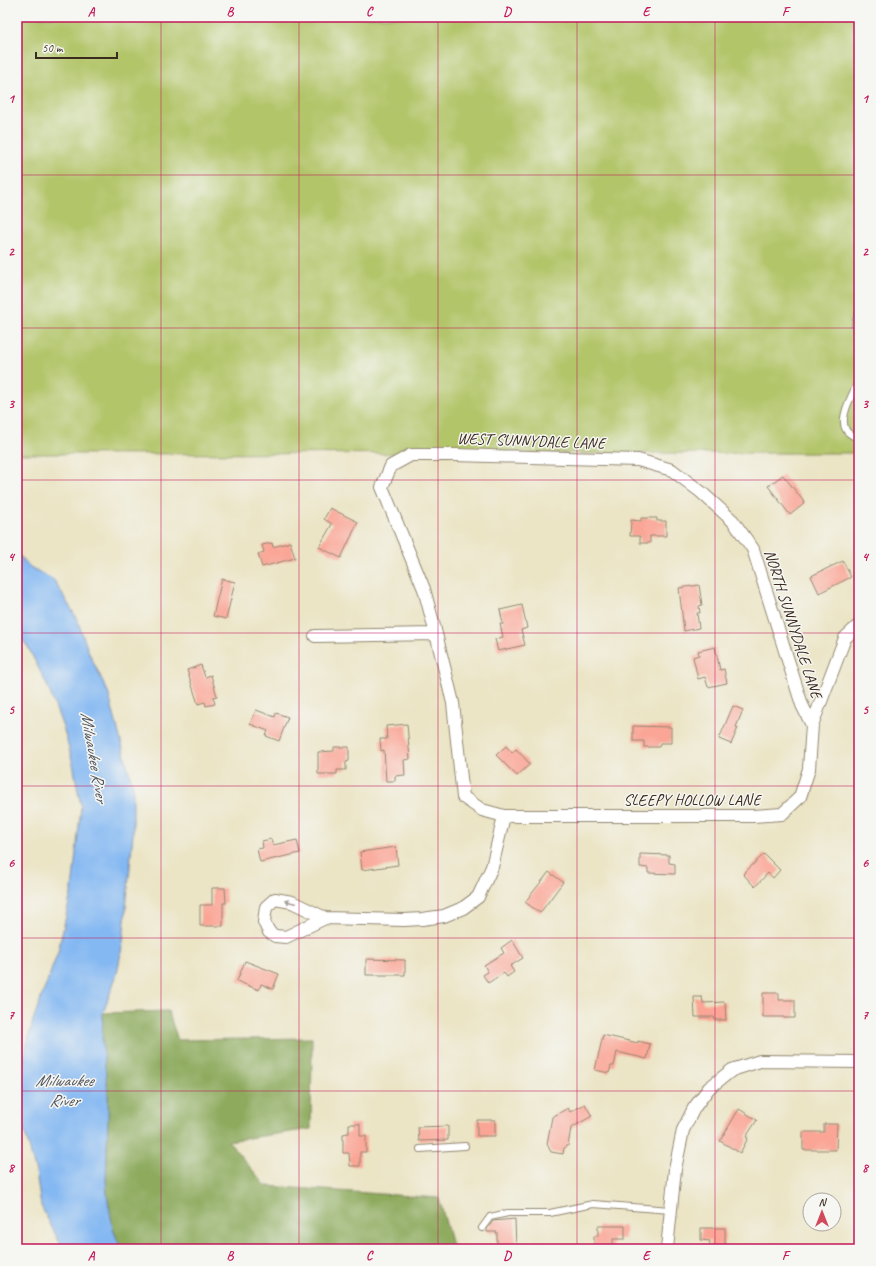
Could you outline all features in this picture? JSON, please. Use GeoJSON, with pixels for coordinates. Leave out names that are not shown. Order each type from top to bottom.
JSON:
{"type":"FeatureCollection","features":[{"type":"Feature","properties":{"kind":"street","name":"WEST SUNNYDALE LANE"},"geometry":{"type":"LineString","coordinates":[[391,466],[411,455],[455,455],[638,460],[672,470]]}},
{"type":"Feature","properties":{"kind":"street","name":"SLEEPY HOLLOW LANE"},"geometry":{"type":"LineString","coordinates":[[391,466],[382,487],[424,589],[436,634],[453,703],[463,797],[482,810],[504,816],[753,816],[782,814],[800,797],[809,769],[812,725]]}},
{"type":"Feature","properties":{"kind":"street","name":"NORTH SUNNYDALE LANE"},"geometry":{"type":"LineString","coordinates":[[672,470],[701,492],[733,521],[753,549],[802,705],[812,725]]}},
{"type":"Feature","properties":{"kind":"street"},"geometry":{"type":"LineString","coordinates":[[812,725],[845,638],[859,625]]}},
{"type":"Feature","properties":{"kind":"street"},"geometry":{"type":"LineString","coordinates":[[315,636],[436,634]]}},
{"type":"Feature","properties":{"kind":"street"},"geometry":{"type":"LineString","coordinates":[[325,918],[286,937],[275,936],[269,932],[264,922],[266,907],[275,899],[292,902],[325,918],[422,919],[444,916],[463,908],[478,897],[492,867],[504,816]]}},
{"type":"Feature","properties":{"kind":"street"},"geometry":{"type":"LineString","coordinates":[[667,1249],[675,1169],[683,1130],[694,1108],[709,1088],[732,1070],[760,1061],[859,1062]]}},
{"type":"Feature","properties":{"kind":"lane"},"geometry":{"type":"LineString","coordinates":[[859,313],[856,319],[855,328],[859,341]]}},
{"type":"Feature","properties":{"kind":"lane"},"geometry":{"type":"LineString","coordinates":[[859,380],[844,414],[846,430],[854,437],[859,439]]}},
{"type":"Feature","properties":{"kind":"lane"},"geometry":{"type":"LineString","coordinates":[[420,1148],[465,1146]]}},
{"type":"Feature","properties":{"kind":"lane"},"geometry":{"type":"LineString","coordinates":[[482,1228],[490,1217],[508,1213],[550,1213],[593,1204],[671,1210]]}},
{"type":"Feature","properties":{"kind":"green space"},"geometry":{"type":"Polygon","coordinates":[[[17,17],[859,17],[859,453],[17,454],[17,17]]]}},
{"type":"Feature","properties":{"kind":"green space"},"geometry":{"type":"Polygon","coordinates":[[[168,1011],[178,1040],[312,1038],[311,1129],[228,1141],[266,1186],[439,1198],[453,1249],[121,1249],[113,1229],[107,1195],[108,1093],[102,1040],[103,1013],[168,1011]]]}},
{"type":"Feature","properties":{"kind":"water","name":"Milwaukee River"},"geometry":{"type":"Polygon","coordinates":[[[17,553],[30,567],[54,580],[77,619],[89,653],[108,692],[133,787],[133,834],[123,942],[117,974],[103,1013],[102,1040],[108,1093],[107,1195],[113,1229],[121,1249],[63,1249],[41,1206],[36,1172],[23,1126],[19,1077],[33,1020],[58,952],[72,889],[81,807],[73,764],[64,730],[47,685],[28,647],[17,633],[17,553]]]}},
{"type":"Feature","properties":{"kind":"building"},"geometry":{"type":"Polygon","coordinates":[[[783,475],[805,503],[790,515],[768,486],[783,475]]]}},
{"type":"Feature","properties":{"kind":"building"},"geometry":{"type":"Polygon","coordinates":[[[330,508],[358,522],[341,558],[319,547],[332,524],[324,519],[330,508]]]}},
{"type":"Feature","properties":{"kind":"building"},"geometry":{"type":"Polygon","coordinates":[[[641,518],[657,518],[657,521],[666,521],[666,536],[650,536],[650,543],[640,543],[640,536],[630,536],[631,520],[641,521],[641,518]]]}},
{"type":"Feature","properties":{"kind":"building"},"geometry":{"type":"Polygon","coordinates":[[[290,542],[295,558],[262,567],[258,554],[264,552],[262,545],[272,543],[273,547],[290,542]]]}},
{"type":"Feature","properties":{"kind":"building"},"geometry":{"type":"Polygon","coordinates":[[[843,561],[851,577],[819,593],[811,576],[843,561]]]}},
{"type":"Feature","properties":{"kind":"building"},"geometry":{"type":"Polygon","coordinates":[[[222,579],[235,582],[226,619],[213,616],[222,579]]]}},
{"type":"Feature","properties":{"kind":"building"},"geometry":{"type":"Polygon","coordinates":[[[699,585],[702,605],[699,606],[700,613],[697,613],[699,628],[684,631],[679,588],[699,585]]]}},
{"type":"Feature","properties":{"kind":"building"},"geometry":{"type":"Polygon","coordinates":[[[522,605],[527,628],[521,630],[525,645],[498,651],[495,639],[503,637],[500,624],[503,624],[500,610],[522,605]]]}},
{"type":"Feature","properties":{"kind":"building"},"geometry":{"type":"Polygon","coordinates":[[[715,647],[720,670],[724,669],[727,683],[708,687],[705,677],[698,679],[693,657],[699,655],[698,651],[715,647]]]}},
{"type":"Feature","properties":{"kind":"building"},"geometry":{"type":"Polygon","coordinates":[[[201,665],[205,677],[211,675],[217,696],[213,697],[215,704],[206,706],[205,702],[198,704],[187,670],[201,665]]]}},
{"type":"Feature","properties":{"kind":"building"},"geometry":{"type":"Polygon","coordinates":[[[733,706],[743,710],[736,727],[738,728],[731,744],[719,739],[733,706]]]}},
{"type":"Feature","properties":{"kind":"building"},"geometry":{"type":"Polygon","coordinates":[[[256,710],[275,717],[276,713],[288,717],[279,741],[266,736],[268,731],[250,724],[256,710]]]}},
{"type":"Feature","properties":{"kind":"building"},"geometry":{"type":"Polygon","coordinates":[[[407,724],[410,759],[404,760],[405,775],[395,776],[395,781],[386,781],[384,750],[381,751],[380,739],[387,739],[386,726],[407,724]]]}},
{"type":"Feature","properties":{"kind":"building"},"geometry":{"type":"Polygon","coordinates":[[[633,726],[671,727],[671,743],[660,743],[659,747],[644,747],[644,741],[633,741],[633,726]]]}},
{"type":"Feature","properties":{"kind":"building"},"geometry":{"type":"Polygon","coordinates":[[[506,746],[512,753],[516,749],[530,764],[517,776],[496,755],[506,746]]]}},
{"type":"Feature","properties":{"kind":"building"},"geometry":{"type":"Polygon","coordinates":[[[334,747],[349,747],[349,761],[346,762],[346,770],[337,770],[337,774],[318,774],[318,752],[334,751],[334,747]]]}},
{"type":"Feature","properties":{"kind":"building"},"geometry":{"type":"Polygon","coordinates":[[[271,839],[273,845],[297,840],[300,853],[260,862],[257,849],[263,848],[262,841],[271,839]]]}},
{"type":"Feature","properties":{"kind":"building"},"geometry":{"type":"Polygon","coordinates":[[[396,847],[398,865],[362,870],[360,852],[396,847]]]}},
{"type":"Feature","properties":{"kind":"building"},"geometry":{"type":"Polygon","coordinates":[[[640,854],[669,855],[669,863],[675,864],[675,874],[648,873],[648,868],[640,867],[640,854]]]}},
{"type":"Feature","properties":{"kind":"building"},"geometry":{"type":"Polygon","coordinates":[[[764,854],[780,870],[773,878],[768,873],[755,887],[743,874],[764,854]]]}},
{"type":"Feature","properties":{"kind":"building"},"geometry":{"type":"Polygon","coordinates":[[[549,872],[563,882],[540,913],[525,902],[549,872]]]}},
{"type":"Feature","properties":{"kind":"building"},"geometry":{"type":"Polygon","coordinates":[[[212,888],[225,888],[226,903],[223,903],[223,926],[200,926],[200,905],[212,905],[212,888]]]}},
{"type":"Feature","properties":{"kind":"building"},"geometry":{"type":"Polygon","coordinates":[[[512,940],[523,958],[510,966],[514,972],[507,977],[504,973],[488,983],[483,975],[488,972],[484,965],[504,953],[501,948],[512,940]]]}},
{"type":"Feature","properties":{"kind":"building"},"geometry":{"type":"Polygon","coordinates":[[[366,959],[405,960],[405,975],[366,975],[366,959]]]}},
{"type":"Feature","properties":{"kind":"building"},"geometry":{"type":"Polygon","coordinates":[[[245,961],[279,974],[273,989],[261,984],[259,990],[237,981],[245,961]]]}},
{"type":"Feature","properties":{"kind":"building"},"geometry":{"type":"Polygon","coordinates":[[[763,993],[779,993],[779,1000],[795,1000],[795,1018],[763,1017],[763,993]]]}},
{"type":"Feature","properties":{"kind":"building"},"geometry":{"type":"Polygon","coordinates":[[[694,997],[702,997],[703,1003],[725,1002],[726,1020],[715,1020],[714,1017],[695,1017],[694,997]]]}},
{"type":"Feature","properties":{"kind":"building"},"geometry":{"type":"Polygon","coordinates":[[[603,1035],[638,1043],[638,1041],[650,1044],[647,1059],[617,1052],[614,1066],[611,1066],[609,1073],[595,1070],[603,1035]]]}},
{"type":"Feature","properties":{"kind":"building"},"geometry":{"type":"Polygon","coordinates":[[[585,1104],[592,1116],[571,1128],[568,1146],[564,1148],[563,1154],[551,1152],[547,1144],[552,1117],[568,1108],[570,1112],[585,1104]]]}},
{"type":"Feature","properties":{"kind":"building"},"geometry":{"type":"Polygon","coordinates":[[[739,1109],[757,1120],[746,1137],[748,1138],[740,1153],[720,1141],[739,1109]]]}},
{"type":"Feature","properties":{"kind":"building"},"geometry":{"type":"Polygon","coordinates":[[[477,1120],[495,1120],[495,1136],[477,1136],[477,1120]]]}},
{"type":"Feature","properties":{"kind":"building"},"geometry":{"type":"Polygon","coordinates":[[[349,1124],[360,1124],[360,1136],[366,1136],[366,1152],[360,1152],[360,1166],[350,1166],[349,1153],[343,1153],[343,1134],[349,1133],[349,1124]]]}},
{"type":"Feature","properties":{"kind":"building"},"geometry":{"type":"Polygon","coordinates":[[[824,1124],[837,1124],[836,1150],[803,1150],[803,1132],[824,1132],[824,1124]]]}},
{"type":"Feature","properties":{"kind":"building"},"geometry":{"type":"Polygon","coordinates":[[[448,1126],[448,1140],[419,1141],[418,1127],[448,1126]]]}},
{"type":"Feature","properties":{"kind":"building"},"geometry":{"type":"Polygon","coordinates":[[[515,1219],[516,1249],[497,1249],[497,1232],[487,1232],[487,1229],[493,1221],[515,1219]]]}},
{"type":"Feature","properties":{"kind":"building"},"geometry":{"type":"Polygon","coordinates":[[[598,1226],[625,1226],[625,1239],[613,1239],[613,1249],[594,1249],[594,1236],[598,1236],[598,1226]]]}},
{"type":"Feature","properties":{"kind":"building"},"geometry":{"type":"Polygon","coordinates":[[[701,1228],[725,1228],[725,1249],[709,1249],[710,1241],[701,1240],[701,1228]]]}}]}
